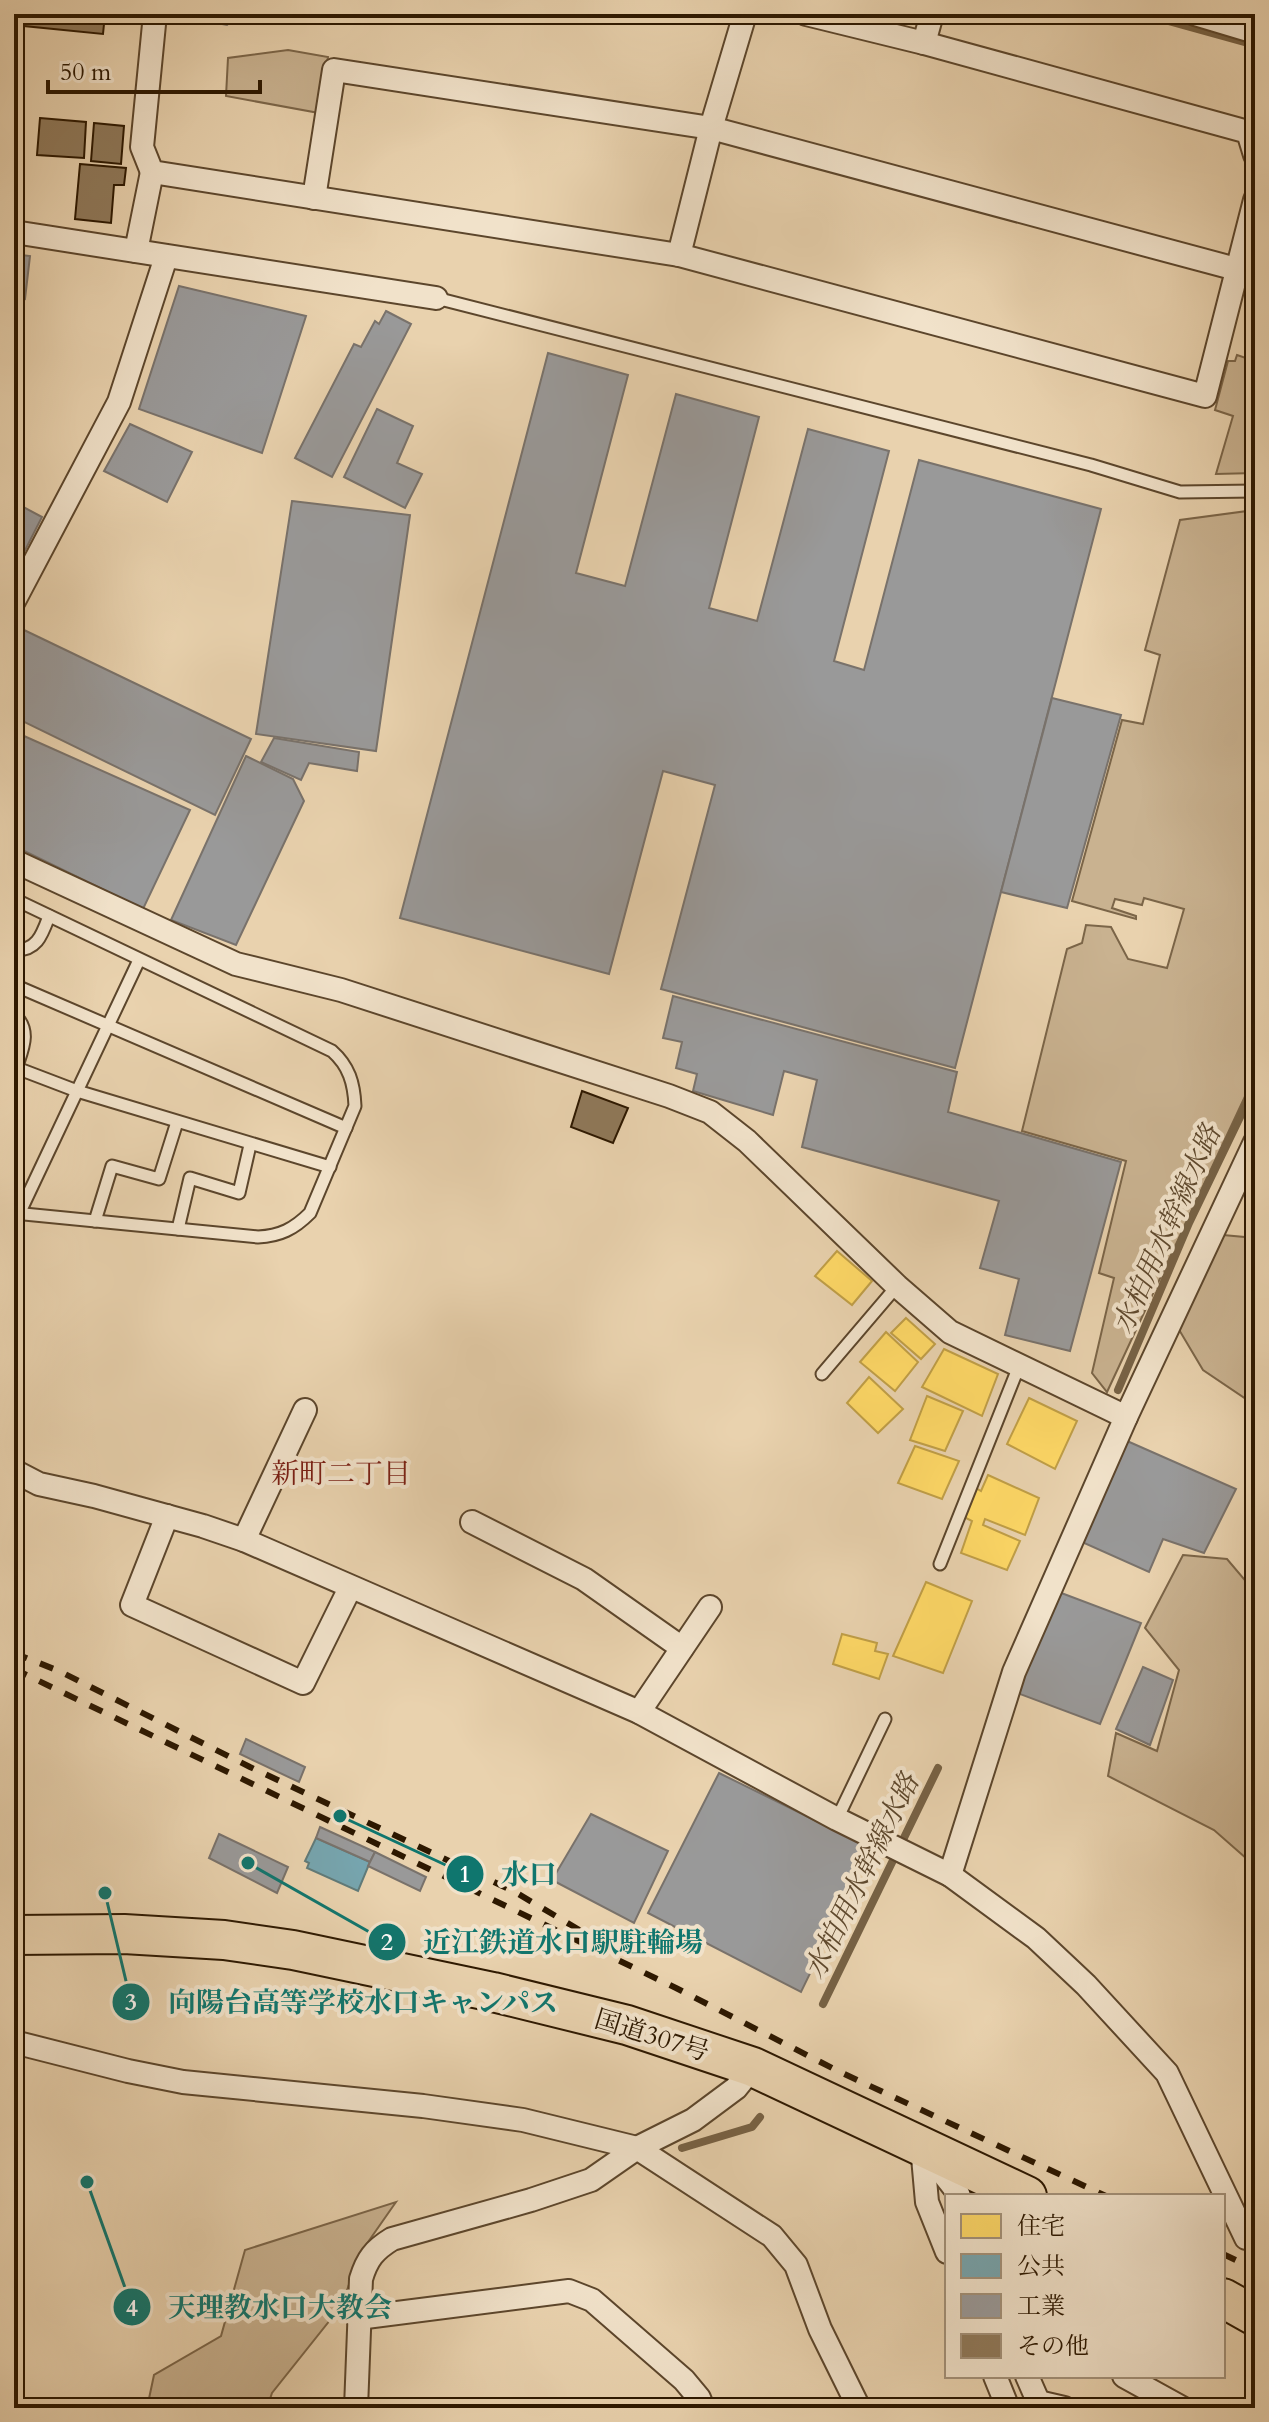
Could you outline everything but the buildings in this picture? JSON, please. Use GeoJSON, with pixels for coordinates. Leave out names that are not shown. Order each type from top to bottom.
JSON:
{"type":"FeatureCollection","features":[{"type":"Feature","properties":{"kind":"highway","name":"国道307号"},"geometry":{"type":"LineString","coordinates":[[14,1935],[124,1934],[224,1940],[293,1950],[493,1992],[627,2025],[753,2067],[1023,2194]]}},
{"type":"Feature","properties":{"kind":"highway"},"geometry":{"type":"LineString","coordinates":[[1225,2299],[1255,2316]]}},
{"type":"Feature","properties":{"kind":"street"},"geometry":{"type":"LineString","coordinates":[[136,251],[152,172],[142,147],[155,14]]}},
{"type":"Feature","properties":{"kind":"street"},"geometry":{"type":"LineString","coordinates":[[679,255],[711,128],[745,14]]}},
{"type":"Feature","properties":{"kind":"street"},"geometry":{"type":"LineString","coordinates":[[806,14],[924,43],[1248,132],[1255,155]]}},
{"type":"Feature","properties":{"kind":"street"},"geometry":{"type":"LineString","coordinates":[[924,43],[932,14]]}},
{"type":"Feature","properties":{"kind":"street"},"geometry":{"type":"LineString","coordinates":[[1195,14],[1255,32]]}},
{"type":"Feature","properties":{"kind":"street"},"geometry":{"type":"LineString","coordinates":[[314,198],[334,70],[711,128],[1236,269]]}},
{"type":"Feature","properties":{"kind":"street"},"geometry":{"type":"LineString","coordinates":[[152,172],[679,255],[1205,396],[1255,200]]}},
{"type":"Feature","properties":{"kind":"street"},"geometry":{"type":"LineString","coordinates":[[14,232],[436,298]]}},
{"type":"Feature","properties":{"kind":"street"},"geometry":{"type":"LineString","coordinates":[[14,601],[119,402],[166,257]]}},
{"type":"Feature","properties":{"kind":"street"},"geometry":{"type":"LineString","coordinates":[[14,861],[236,964],[341,990],[710,1112],[747,1141],[897,1286],[950,1332],[1126,1417]]}},
{"type":"Feature","properties":{"kind":"street"},"geometry":{"type":"LineString","coordinates":[[950,1875],[1014,1672],[1126,1417],[1255,1142]]}},
{"type":"Feature","properties":{"kind":"street"},"geometry":{"type":"LineString","coordinates":[[244,1540],[305,1410]]}},
{"type":"Feature","properties":{"kind":"street"},"geometry":{"type":"LineString","coordinates":[[14,1471],[39,1484],[167,1516],[244,1540],[639,1712],[837,1819],[950,1875],[1036,1938],[1086,1985],[1167,2073],[1225,2194]]}},
{"type":"Feature","properties":{"kind":"street"},"geometry":{"type":"LineString","coordinates":[[14,1487],[39,1484]]}},
{"type":"Feature","properties":{"kind":"street"},"geometry":{"type":"LineString","coordinates":[[167,1516],[132,1605],[303,1683],[350,1588]]}},
{"type":"Feature","properties":{"kind":"street"},"geometry":{"type":"LineString","coordinates":[[472,1522],[584,1579],[682,1648]]}},
{"type":"Feature","properties":{"kind":"street"},"geometry":{"type":"LineString","coordinates":[[639,1712],[710,1607]]}},
{"type":"Feature","properties":{"kind":"street"},"geometry":{"type":"LineString","coordinates":[[14,2042],[183,2082],[423,2106],[523,2120],[637,2148],[772,2236],[796,2265],[820,2329],[859,2408]]}},
{"type":"Feature","properties":{"kind":"street"},"geometry":{"type":"LineString","coordinates":[[356,2408],[361,2279],[366,2262],[375,2250],[392,2239],[591,2180],[637,2148],[693,2120],[736,2088],[753,2067]]}},
{"type":"Feature","properties":{"kind":"street"},"geometry":{"type":"LineString","coordinates":[[922,2146],[958,2194]]}},
{"type":"Feature","properties":{"kind":"street"},"geometry":{"type":"LineString","coordinates":[[922,2146],[927,2202],[945,2247]]}},
{"type":"Feature","properties":{"kind":"street"},"geometry":{"type":"LineString","coordinates":[[1225,2194],[1246,2238]]}},
{"type":"Feature","properties":{"kind":"street"},"geometry":{"type":"LineString","coordinates":[[358,2318],[569,2291],[592,2300],[684,2380],[703,2408]]}},
{"type":"Feature","properties":{"kind":"street"},"geometry":{"type":"LineString","coordinates":[[996,2378],[1008,2408]]}},
{"type":"Feature","properties":{"kind":"street"},"geometry":{"type":"LineString","coordinates":[[1028,2378],[1040,2405],[1064,2408]]}},
{"type":"Feature","properties":{"kind":"street"},"geometry":{"type":"LineString","coordinates":[[1128,2378],[1182,2408]]}},
{"type":"Feature","properties":{"kind":"lane"},"geometry":{"type":"LineString","coordinates":[[436,298],[1076,461],[1180,492],[1255,491]]}},
{"type":"Feature","properties":{"kind":"lane"},"geometry":{"type":"LineString","coordinates":[[14,899],[316,1041],[344,1061],[354,1090],[355,1106],[310,1213],[288,1231],[258,1237],[16,1214],[139,960]]}},
{"type":"Feature","properties":{"kind":"lane"},"geometry":{"type":"LineString","coordinates":[[14,950],[23,951],[37,943],[49,916]]}},
{"type":"Feature","properties":{"kind":"lane"},"geometry":{"type":"LineString","coordinates":[[14,985],[346,1128]]}},
{"type":"Feature","properties":{"kind":"lane"},"geometry":{"type":"LineString","coordinates":[[14,1014],[26,1033],[15,1070],[250,1145],[330,1167]]}},
{"type":"Feature","properties":{"kind":"lane"},"geometry":{"type":"LineString","coordinates":[[95,1221],[112,1166],[159,1179],[177,1122]]}},
{"type":"Feature","properties":{"kind":"lane"},"geometry":{"type":"LineString","coordinates":[[178,1229],[190,1178],[239,1193],[250,1145]]}},
{"type":"Feature","properties":{"kind":"lane"},"geometry":{"type":"LineString","coordinates":[[822,1374],[897,1286]]}},
{"type":"Feature","properties":{"kind":"lane"},"geometry":{"type":"LineString","coordinates":[[940,1564],[1019,1366]]}},
{"type":"Feature","properties":{"kind":"lane"},"geometry":{"type":"LineString","coordinates":[[837,1819],[885,1719]]}},
{"type":"Feature","properties":{"kind":"shaded area"},"geometry":{"type":"Polygon","coordinates":[[[288,50],[328,57],[319,113],[226,96],[228,58],[288,50]]]}},
{"type":"Feature","properties":{"kind":"shaded area"},"geometry":{"type":"Polygon","coordinates":[[[1237,355],[1246,358],[1255,371],[1255,473],[1216,474],[1233,416],[1215,410],[1228,361],[1235,361],[1237,355]]]}},
{"type":"Feature","properties":{"kind":"shaded area"},"geometry":{"type":"Polygon","coordinates":[[[1255,510],[1255,1075],[1107,1392],[1092,1373],[1114,1278],[1099,1273],[1126,1161],[1022,1131],[1067,949],[1082,943],[1086,925],[1111,927],[1128,959],[1167,968],[1184,909],[1144,898],[1142,905],[1115,899],[1112,908],[1136,916],[1136,919],[1072,901],[1122,720],[1143,724],[1160,655],[1145,650],[1180,520],[1255,510]]]}},
{"type":"Feature","properties":{"kind":"shaded area"},"geometry":{"type":"Polygon","coordinates":[[[1223,1235],[1255,1238],[1255,1405],[1203,1370],[1178,1328],[1223,1235]]]}},
{"type":"Feature","properties":{"kind":"shaded area"},"geometry":{"type":"Polygon","coordinates":[[[1183,1555],[1227,1559],[1255,1592],[1255,1866],[1214,1830],[1108,1776],[1116,1733],[1157,1751],[1179,1670],[1145,1628],[1183,1555]]]}},
{"type":"Feature","properties":{"kind":"shaded area"},"geometry":{"type":"Polygon","coordinates":[[[396,2202],[359,2255],[342,2305],[272,2393],[267,2408],[147,2408],[154,2375],[221,2336],[245,2250],[396,2202]]]}},
{"type":"Feature","properties":{"kind":"waterway"},"geometry":{"type":"LineString","coordinates":[[1143,14],[1255,45]]}},
{"type":"Feature","properties":{"kind":"waterway","name":"水柏用水幹線水路"},"geometry":{"type":"LineString","coordinates":[[1255,302],[1250,321],[1255,354]]}},
{"type":"Feature","properties":{"kind":"waterway","name":"水柏用水幹線水路"},"geometry":{"type":"LineString","coordinates":[[1118,1390],[1189,1223],[1255,1086]]}},
{"type":"Feature","properties":{"kind":"waterway","name":"水柏用水幹線水路"},"geometry":{"type":"LineString","coordinates":[[823,2004],[938,1768]]}},
{"type":"Feature","properties":{"kind":"waterway"},"geometry":{"type":"LineString","coordinates":[[682,2148],[752,2127],[760,2117]]}},
{"type":"Feature","properties":{"kind":"railway"},"geometry":{"type":"LineString","coordinates":[[14,1653],[59,1671],[250,1767],[515,1892],[581,1931]]}},
{"type":"Feature","properties":{"kind":"railway"},"geometry":{"type":"LineString","coordinates":[[14,1669],[676,1988],[840,2072],[1102,2194]]}},
{"type":"Feature","properties":{"kind":"railway"},"geometry":{"type":"LineString","coordinates":[[1225,2255],[1255,2269]]}},
{"type":"Feature","properties":{"kind":"place","name":"水口"},"geometry":{"type":"Point","coordinates":[340,1816]}},
{"type":"Feature","properties":{"kind":"place","name":"近江鉄道水口駅駐輪場"},"geometry":{"type":"Point","coordinates":[248,1863]}},
{"type":"Feature","properties":{"kind":"place","name":"向陽台高等学校水口キャンパス"},"geometry":{"type":"Point","coordinates":[105,1893]}},
{"type":"Feature","properties":{"kind":"place","name":"天理教水口大教会"},"geometry":{"type":"Point","coordinates":[87,2182]}},
{"type":"Feature","properties":{"kind":"district","name":"新町二丁目"},"geometry":{"type":"Point","coordinates":[341,1473]}}]}
